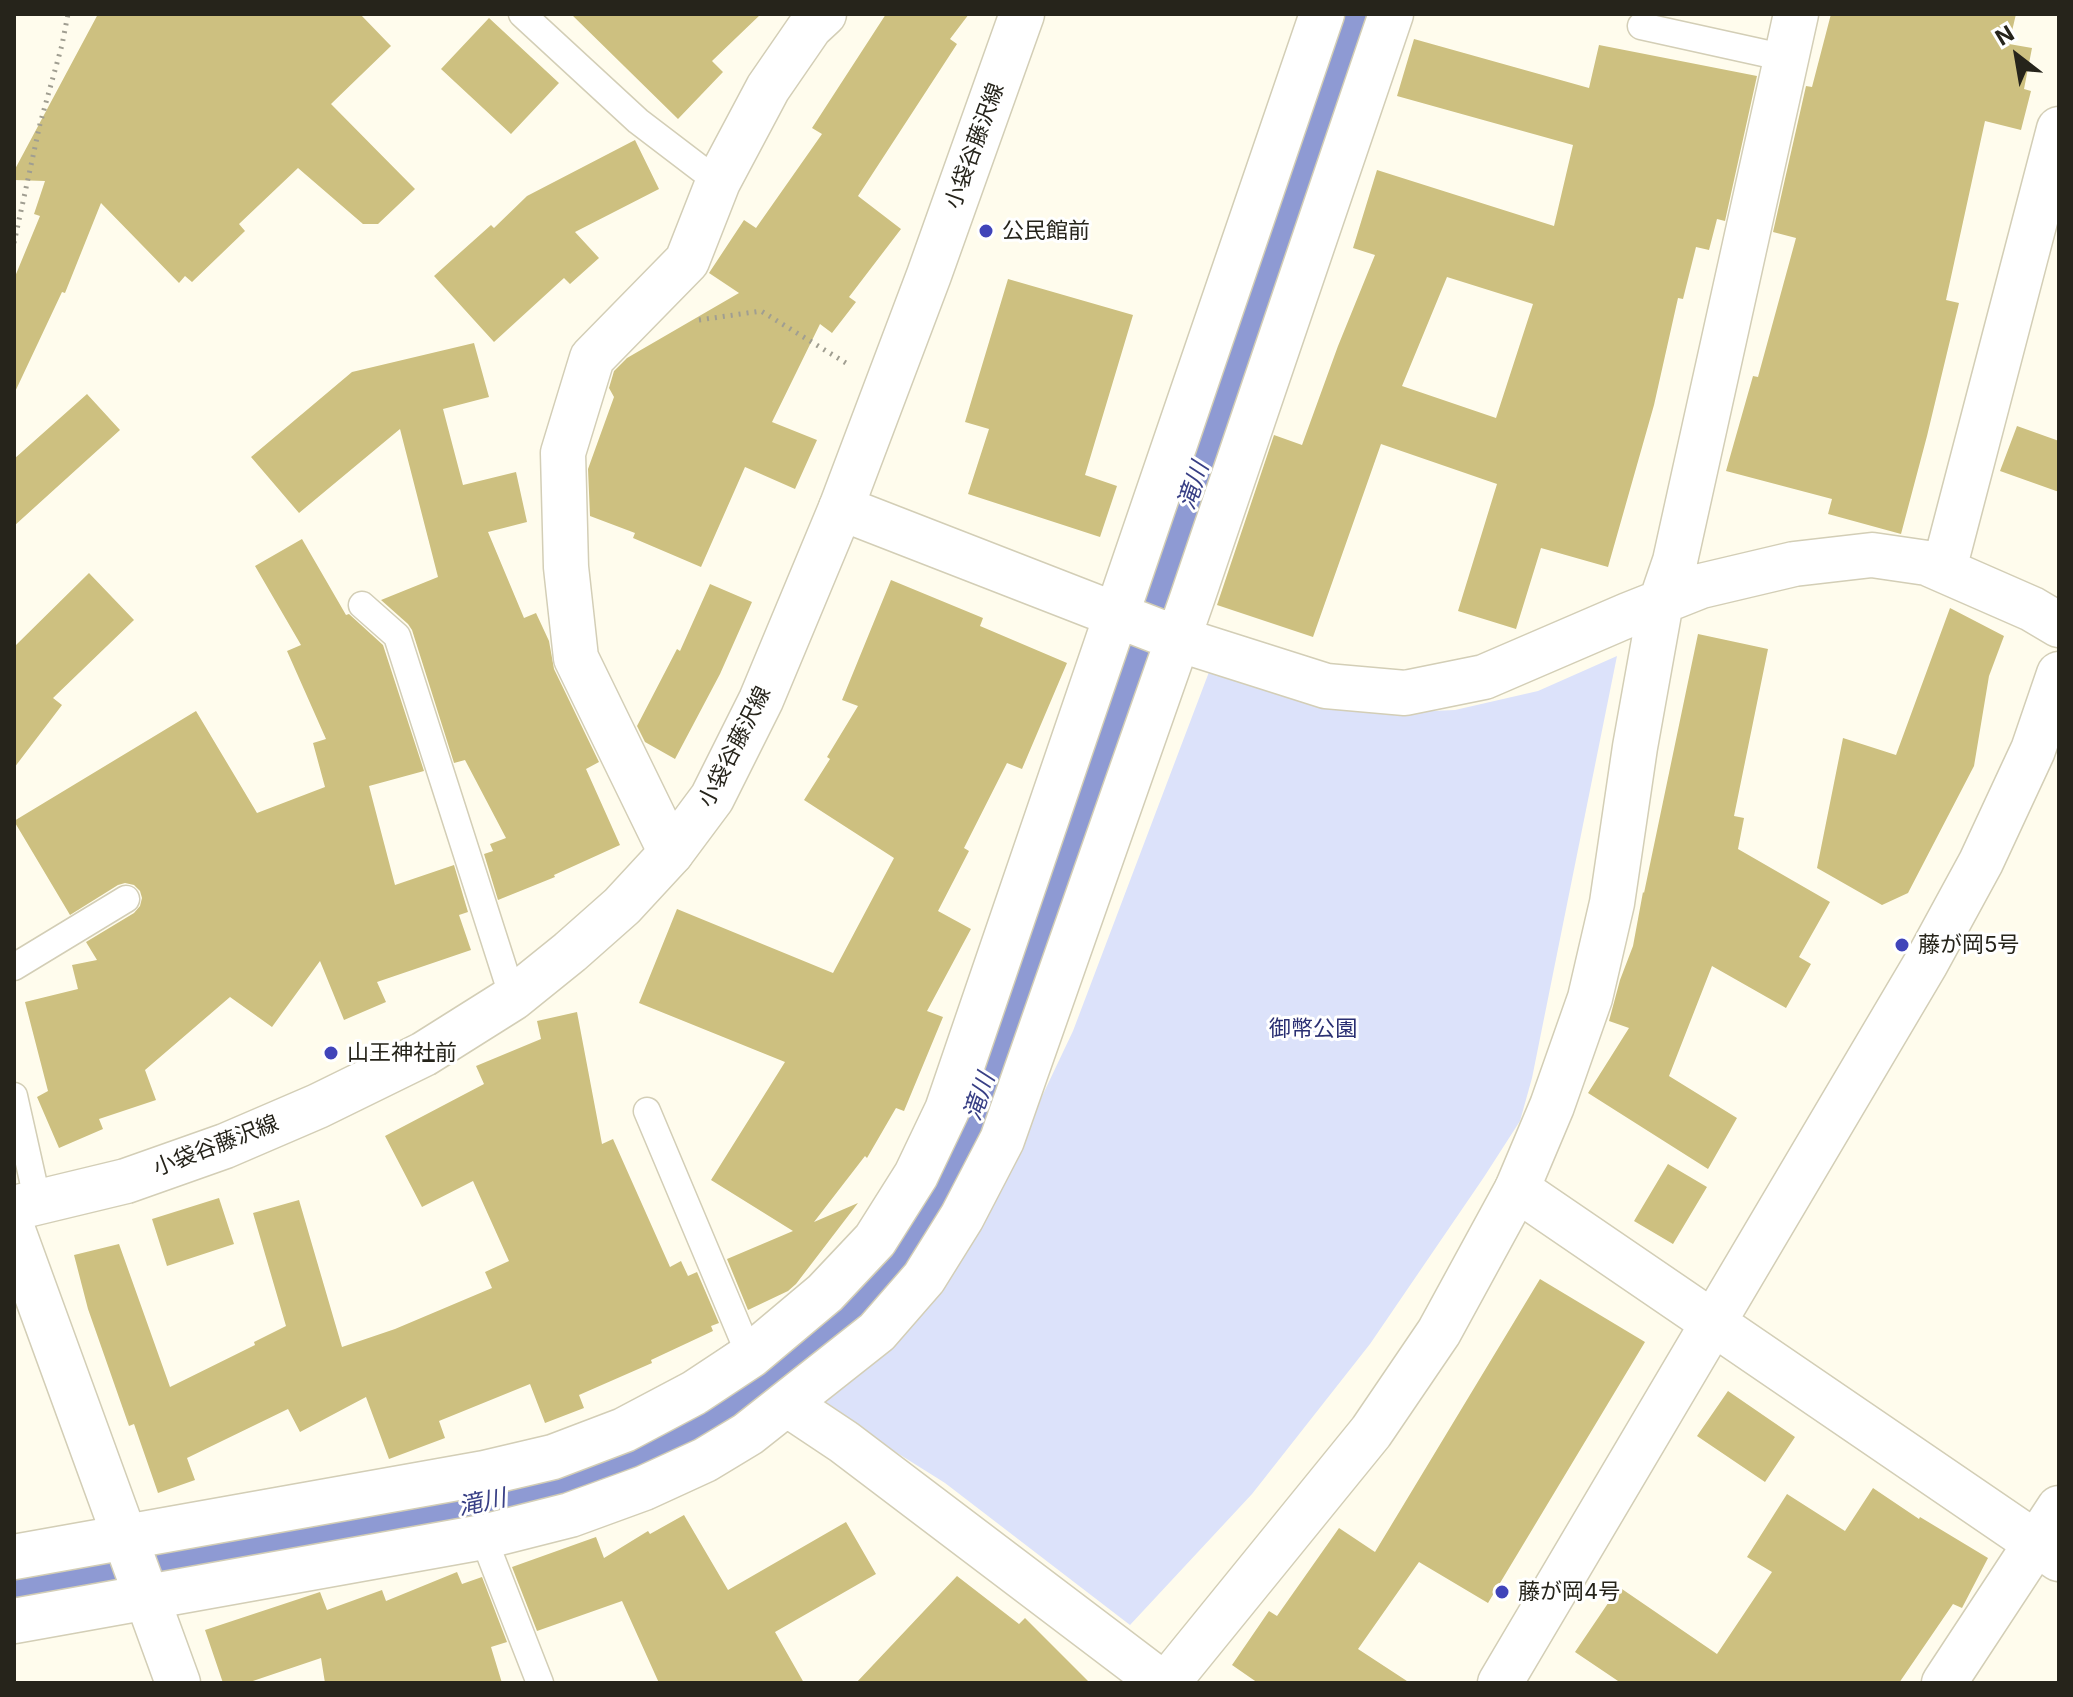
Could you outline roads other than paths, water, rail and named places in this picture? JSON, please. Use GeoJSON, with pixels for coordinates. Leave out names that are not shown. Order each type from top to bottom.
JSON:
{"type":"FeatureCollection","features":[{"type":"Feature","properties":{"kind":"street"},"geometry":{"type":"LineString","coordinates":[[671,853],[576,658],[566,567],[563,453],[592,358],[687,261],[718,182],[768,88],[810,27],[824,14]]}},
{"type":"Feature","properties":{"kind":"street","name":"小袋谷藤沢線"},"geometry":{"type":"LineString","coordinates":[[22,1214],[225,1146],[318,1106],[424,1054],[513,998],[622,906],[671,853],[712,798],[761,700],[841,508],[1022,14]]}},
{"type":"Feature","properties":{"kind":"street"},"geometry":{"type":"LineString","coordinates":[[14,1557],[135,1568],[483,1537],[570,1515],[644,1488],[705,1460],[748,1434],[877,1332],[924,1278],[962,1217],[1002,1140],[1322,14]]}},
{"type":"Feature","properties":{"kind":"street"},"geometry":{"type":"LineString","coordinates":[[14,1621],[135,1568],[553,1457],[624,1430],[694,1393],[750,1356],[825,1293],[875,1240],[916,1175],[947,1110],[1146,626],[1391,14]]}},
{"type":"Feature","properties":{"kind":"street"},"geometry":{"type":"LineString","coordinates":[[787,1404],[844,1442],[1164,1683],[1371,1432],[1439,1332],[1517,1189],[1552,1106],[1590,998],[1612,903],[1661,602],[1675,561],[1796,14]]}},
{"type":"Feature","properties":{"kind":"street"},"geometry":{"type":"LineString","coordinates":[[1944,569],[2059,129]]}},
{"type":"Feature","properties":{"kind":"street"},"geometry":{"type":"LineString","coordinates":[[841,508],[1146,626],[1326,686],[1405,693],[1484,677],[1701,586],[1794,564],[1872,555],[1927,563],[1944,569],[2032,609],[2059,625]]}},
{"type":"Feature","properties":{"kind":"street"},"geometry":{"type":"LineString","coordinates":[[1500,1683],[1918,976],[1981,862],[2033,750],[2059,674]]}},
{"type":"Feature","properties":{"kind":"street"},"geometry":{"type":"LineString","coordinates":[[1517,1189],[1712,1324],[2052,1537],[1944,1683]]}},
{"type":"Feature","properties":{"kind":"street"},"geometry":{"type":"LineString","coordinates":[[22,1214],[135,1568],[178,1683]]}},
{"type":"Feature","properties":{"kind":"lane"},"geometry":{"type":"LineString","coordinates":[[522,14],[638,121],[718,182]]}},
{"type":"Feature","properties":{"kind":"lane"},"geometry":{"type":"LineString","coordinates":[[1641,26],[1786,58]]}},
{"type":"Feature","properties":{"kind":"lane"},"geometry":{"type":"LineString","coordinates":[[362,605],[397,636],[513,998]]}},
{"type":"Feature","properties":{"kind":"lane"},"geometry":{"type":"LineString","coordinates":[[14,967],[126,899]]}},
{"type":"Feature","properties":{"kind":"lane"},"geometry":{"type":"LineString","coordinates":[[14,1096],[22,1214]]}},
{"type":"Feature","properties":{"kind":"lane"},"geometry":{"type":"LineString","coordinates":[[647,1111],[750,1356]]}},
{"type":"Feature","properties":{"kind":"lane"},"geometry":{"type":"LineString","coordinates":[[483,1537],[540,1683]]}},
{"type":"Feature","properties":{"kind":"waterway","name":"滝川"},"geometry":{"type":"LineString","coordinates":[[14,1590],[487,1504],[576,1479],[688,1427],[820,1334],[871,1285],[925,1219],[966,1136],[1017,1001],[1359,14]]}},
{"type":"Feature","properties":{"kind":"place","name":"公民館前"},"geometry":{"type":"Point","coordinates":[986,231]}},
{"type":"Feature","properties":{"kind":"place","name":"藤が岡5号"},"geometry":{"type":"Point","coordinates":[1902,945]}},
{"type":"Feature","properties":{"kind":"place","name":"山王神社前"},"geometry":{"type":"Point","coordinates":[331,1053]}},
{"type":"Feature","properties":{"kind":"place","name":"藤が岡4号"},"geometry":{"type":"Point","coordinates":[1502,1592]}},
{"type":"Feature","properties":{"kind":"park label","name":"御幣公園"},"geometry":{"type":"Point","coordinates":[1313,1029]}}]}
